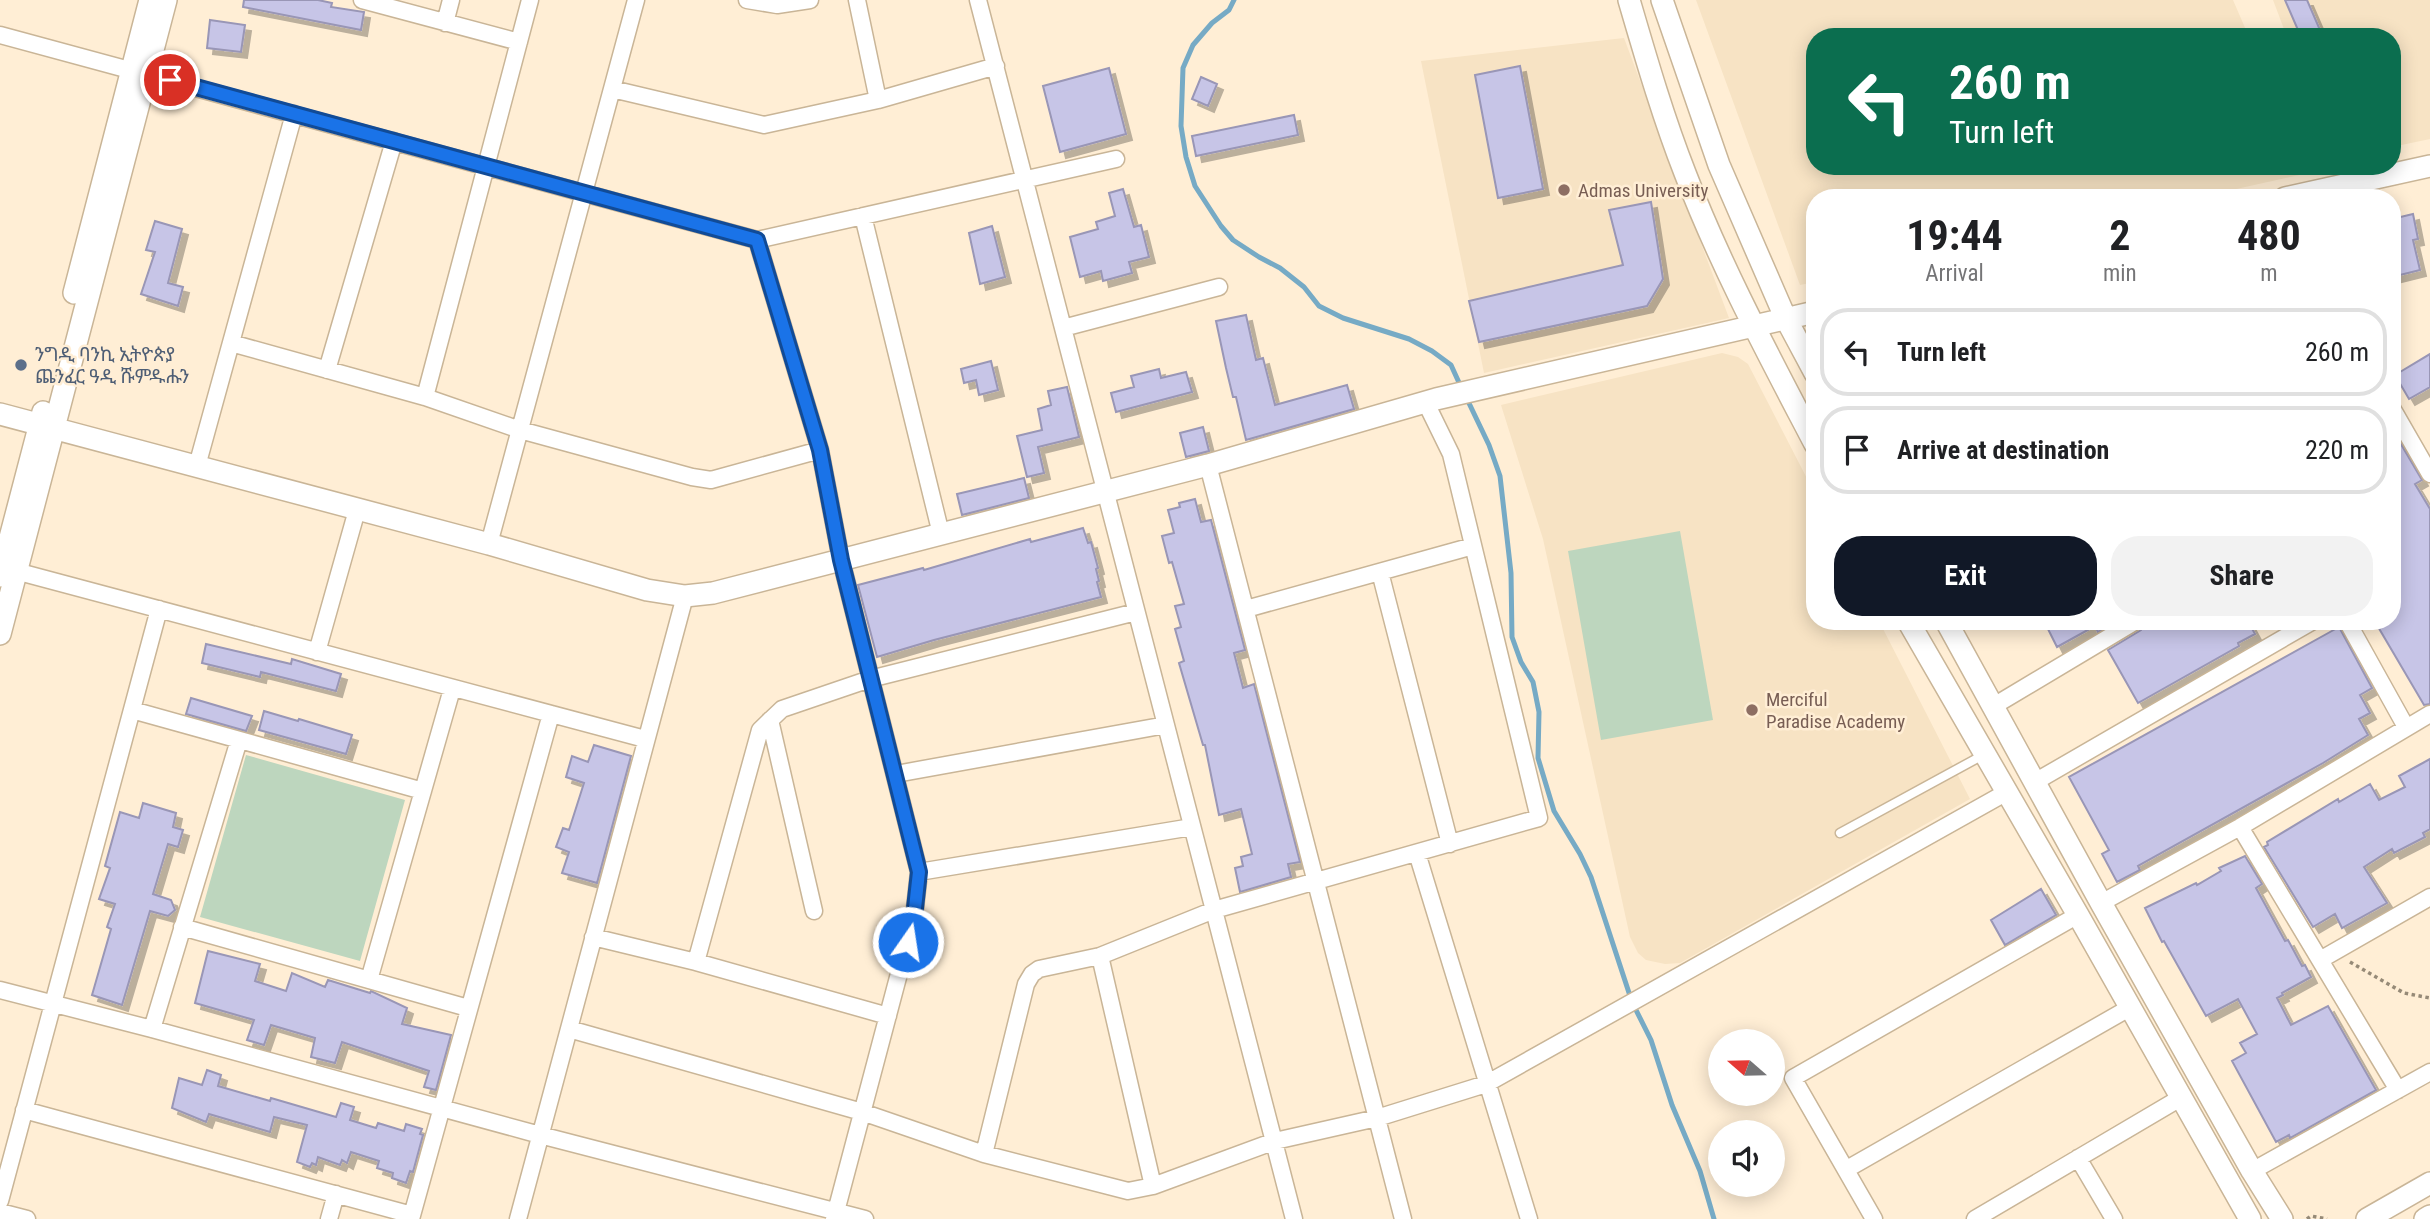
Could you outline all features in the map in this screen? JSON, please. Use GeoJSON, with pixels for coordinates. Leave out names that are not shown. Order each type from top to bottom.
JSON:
{"type":"FeatureCollection","features":[{"type":"Feature","properties":{"kind":"street"},"geometry":{"type":"LineString","coordinates":[[139,72],[150,0]]}},
{"type":"Feature","properties":{"kind":"street"},"geometry":{"type":"LineString","coordinates":[[0,634],[10,544],[46,428],[139,72],[166,0]]}},
{"type":"Feature","properties":{"kind":"street"},"geometry":{"type":"LineString","coordinates":[[362,0],[519,42]]}},
{"type":"Feature","properties":{"kind":"street"},"geometry":{"type":"LineString","coordinates":[[445,23],[451,0]]}},
{"type":"Feature","properties":{"kind":"street"},"geometry":{"type":"LineString","coordinates":[[425,397],[530,0]]}},
{"type":"Feature","properties":{"kind":"street"},"geometry":{"type":"LineString","coordinates":[[489,544],[636,0]]}},
{"type":"Feature","properties":{"kind":"street"},"geometry":{"type":"LineString","coordinates":[[747,0],[777,5],[810,0]]}},
{"type":"Feature","properties":{"kind":"street"},"geometry":{"type":"LineString","coordinates":[[857,0],[878,100]]}},
{"type":"Feature","properties":{"kind":"street"},"geometry":{"type":"LineString","coordinates":[[978,0],[1294,1219]]}},
{"type":"Feature","properties":{"kind":"street"},"geometry":{"type":"LineString","coordinates":[[1629,0],[1686,176],[1753,326],[1806,427]]}},
{"type":"Feature","properties":{"kind":"street"},"geometry":{"type":"LineString","coordinates":[[1662,0],[1719,165],[1786,317],[1806,356]]}},
{"type":"Feature","properties":{"kind":"street"},"geometry":{"type":"LineString","coordinates":[[0,35],[757,240],[1116,159]]}},
{"type":"Feature","properties":{"kind":"street"},"geometry":{"type":"LineString","coordinates":[[612,89],[764,125],[878,100],[996,66]]}},
{"type":"Feature","properties":{"kind":"street"},"geometry":{"type":"LineString","coordinates":[[197,466],[293,114]]}},
{"type":"Feature","properties":{"kind":"street"},"geometry":{"type":"LineString","coordinates":[[327,370],[394,141]]}},
{"type":"Feature","properties":{"kind":"street"},"geometry":{"type":"LineString","coordinates":[[2333,189],[2428,171]]}},
{"type":"Feature","properties":{"kind":"street"},"geometry":{"type":"LineString","coordinates":[[863,216],[941,534]]}},
{"type":"Feature","properties":{"kind":"street"},"geometry":{"type":"LineString","coordinates":[[757,240],[820,450],[841,560],[919,872],[914,917],[835,1215]]}},
{"type":"Feature","properties":{"kind":"street"},"geometry":{"type":"LineString","coordinates":[[1063,328],[1219,287]]}},
{"type":"Feature","properties":{"kind":"street"},"geometry":{"type":"LineString","coordinates":[[0,414],[489,544],[647,590],[685,596],[713,593],[1105,492],[1431,401],[1806,314]]}},
{"type":"Feature","properties":{"kind":"street"},"geometry":{"type":"LineString","coordinates":[[232,343],[425,397],[520,430],[653,468],[711,480],[820,450]]}},
{"type":"Feature","properties":{"kind":"street"},"geometry":{"type":"LineString","coordinates":[[984,1154],[1026,984],[1039,968],[1100,956],[1214,911],[1539,818],[1451,454],[1431,401]]}},
{"type":"Feature","properties":{"kind":"street"},"geometry":{"type":"LineString","coordinates":[[2401,424],[2430,474]]}},
{"type":"Feature","properties":{"kind":"street"},"geometry":{"type":"LineString","coordinates":[[1208,465],[1403,1219]]}},
{"type":"Feature","properties":{"kind":"street"},"geometry":{"type":"LineString","coordinates":[[317,652],[357,510]]}},
{"type":"Feature","properties":{"kind":"street"},"geometry":{"type":"LineString","coordinates":[[1246,609],[1474,546]]}},
{"type":"Feature","properties":{"kind":"street"},"geometry":{"type":"LineString","coordinates":[[6,572],[159,609],[645,739]]}},
{"type":"Feature","properties":{"kind":"street"},"geometry":{"type":"LineString","coordinates":[[1380,572],[1450,844]]}},
{"type":"Feature","properties":{"kind":"street"},"geometry":{"type":"LineString","coordinates":[[518,1219],[685,596]]}},
{"type":"Feature","properties":{"kind":"street"},"geometry":{"type":"LineString","coordinates":[[0,1201],[159,609]]}},
{"type":"Feature","properties":{"kind":"street"},"geometry":{"type":"LineString","coordinates":[[696,962],[760,730],[782,709],[870,679],[1136,612]]}},
{"type":"Feature","properties":{"kind":"street"},"geometry":{"type":"LineString","coordinates":[[1914,630],[2250,1219]]}},
{"type":"Feature","properties":{"kind":"street"},"geometry":{"type":"LineString","coordinates":[[1951,630],[2101,903],[2252,1171],[2282,1219]]}},
{"type":"Feature","properties":{"kind":"street"},"geometry":{"type":"LineString","coordinates":[[1992,707],[2117,630]]}},
{"type":"Feature","properties":{"kind":"street"},"geometry":{"type":"LineString","coordinates":[[2034,783],[2298,630]]}},
{"type":"Feature","properties":{"kind":"street"},"geometry":{"type":"LineString","coordinates":[[2352,630],[2406,727]]}},
{"type":"Feature","properties":{"kind":"street"},"geometry":{"type":"LineString","coordinates":[[369,980],[452,689]]}},
{"type":"Feature","properties":{"kind":"street"},"geometry":{"type":"LineString","coordinates":[[132,710],[423,791]]}},
{"type":"Feature","properties":{"kind":"street"},"geometry":{"type":"LineString","coordinates":[[24,1111],[336,1194],[411,1217],[551,714]]}},
{"type":"Feature","properties":{"kind":"street"},"geometry":{"type":"LineString","coordinates":[[2101,903],[2240,827],[2430,714]]}},
{"type":"Feature","properties":{"kind":"street"},"geometry":{"type":"LineString","coordinates":[[770,720],[814,911]]}},
{"type":"Feature","properties":{"kind":"street"},"geometry":{"type":"LineString","coordinates":[[896,775],[1166,725]]}},
{"type":"Feature","properties":{"kind":"street"},"geometry":{"type":"LineString","coordinates":[[152,1029],[239,740]]}},
{"type":"Feature","properties":{"kind":"street"},"geometry":{"type":"LineString","coordinates":[[569,1029],[862,1112],[984,1154],[1128,1191],[1153,1186],[1275,1141],[1377,1118],[1486,1084],[2007,792]]}},
{"type":"Feature","properties":{"kind":"street"},"geometry":{"type":"LineString","coordinates":[[919,872],[1192,827]]}},
{"type":"Feature","properties":{"kind":"street"},"geometry":{"type":"LineString","coordinates":[[2240,827],[2398,1090]]}},
{"type":"Feature","properties":{"kind":"street"},"geometry":{"type":"LineString","coordinates":[[1417,853],[1529,1219]]}},
{"type":"Feature","properties":{"kind":"street"},"geometry":{"type":"LineString","coordinates":[[2322,963],[2430,897]]}},
{"type":"Feature","properties":{"kind":"street"},"geometry":{"type":"LineString","coordinates":[[1874,1219],[1793,1078],[2078,915]]}},
{"type":"Feature","properties":{"kind":"street"},"geometry":{"type":"LineString","coordinates":[[183,927],[468,1008]]}},
{"type":"Feature","properties":{"kind":"street"},"geometry":{"type":"LineString","coordinates":[[593,937],[696,962],[888,1016]]}},
{"type":"Feature","properties":{"kind":"street"},"geometry":{"type":"LineString","coordinates":[[1100,956],[1153,1186]]}},
{"type":"Feature","properties":{"kind":"street"},"geometry":{"type":"LineString","coordinates":[[0,990],[835,1215],[865,1219]]}},
{"type":"Feature","properties":{"kind":"street"},"geometry":{"type":"LineString","coordinates":[[1847,1170],[2131,1007]]}},
{"type":"Feature","properties":{"kind":"street"},"geometry":{"type":"LineString","coordinates":[[2252,1171],[2430,1072]]}},
{"type":"Feature","properties":{"kind":"street"},"geometry":{"type":"LineString","coordinates":[[1975,1219],[1994,1214],[2078,1158],[2182,1097]]}},
{"type":"Feature","properties":{"kind":"street"},"geometry":{"type":"LineString","coordinates":[[2078,1158],[2114,1219]]}},
{"type":"Feature","properties":{"kind":"street"},"geometry":{"type":"LineString","coordinates":[[2367,1219],[2430,1183]]}},
{"type":"Feature","properties":{"kind":"street"},"geometry":{"type":"LineString","coordinates":[[329,1219],[336,1194]]}},
{"type":"Feature","properties":{"kind":"street"},"geometry":{"type":"LineString","coordinates":[[0,1212],[27,1219]]}},
{"type":"Feature","properties":{"kind":"street"},"geometry":{"type":"LineString","coordinates":[[2426,1219],[2430,1216]]}},
{"type":"Feature","properties":{"kind":"lane"},"geometry":{"type":"LineString","coordinates":[[1840,833],[1985,754]]}},
{"type":"Feature","properties":{"kind":"path"},"geometry":{"type":"LineString","coordinates":[[2322,963],[2339,958],[2404,993],[2430,998]]}},
{"type":"Feature","properties":{"kind":"path"},"geometry":{"type":"LineString","coordinates":[[2307,1219],[2311,1216],[2327,1219]]}},
{"type":"Feature","properties":{"kind":"shaded area"},"geometry":{"type":"Polygon","coordinates":[[[1696,0],[2233,0],[2245,28],[1806,28],[1806,175],[2299,175],[2236,189],[1806,189],[1806,284],[1800,285],[1696,0]]]}},
{"type":"Feature","properties":{"kind":"shaded area"},"geometry":{"type":"Polygon","coordinates":[[[2273,0],[2430,0],[2430,139],[2401,145],[2401,28],[2284,28],[2273,0]]]}},
{"type":"Feature","properties":{"kind":"shaded area","name":"Admas University"},"geometry":{"type":"Polygon","coordinates":[[[1624,38],[1729,318],[1484,373],[1421,61],[1624,38]]]}},
{"type":"Feature","properties":{"kind":"shaded area","name":"Merciful Paradise Academy"},"geometry":{"type":"Polygon","coordinates":[[[1722,353],[1738,357],[1748,364],[1806,477],[1806,630],[1884,630],[1970,799],[1680,963],[1665,964],[1646,960],[1638,953],[1630,937],[1543,539],[1501,405],[1722,353]]]}},
{"type":"Feature","properties":{"kind":"green space"},"geometry":{"type":"Polygon","coordinates":[[[1680,531],[1713,720],[1601,740],[1568,551],[1680,531]]]}},
{"type":"Feature","properties":{"kind":"green space"},"geometry":{"type":"Polygon","coordinates":[[[246,755],[405,800],[360,961],[200,917],[246,755]]]}},
{"type":"Feature","properties":{"kind":"building"},"geometry":{"type":"Polygon","coordinates":[[[244,0],[318,0],[332,3],[331,7],[364,12],[361,30],[243,7],[244,0]]]}},
{"type":"Feature","properties":{"kind":"building"},"geometry":{"type":"Polygon","coordinates":[[[2285,0],[2307,0],[2319,28],[2297,28],[2285,0]]]}},
{"type":"Feature","properties":{"kind":"building"},"geometry":{"type":"Polygon","coordinates":[[[210,20],[245,25],[241,52],[207,48],[210,20]]]}},
{"type":"Feature","properties":{"kind":"building"},"geometry":{"type":"Polygon","coordinates":[[[1520,66],[1543,189],[1498,198],[1475,75],[1520,66]]]}},
{"type":"Feature","properties":{"kind":"building"},"geometry":{"type":"Polygon","coordinates":[[[1109,68],[1126,134],[1060,152],[1043,86],[1109,68]]]}},
{"type":"Feature","properties":{"kind":"building"},"geometry":{"type":"Polygon","coordinates":[[[1201,77],[1217,84],[1208,106],[1192,99],[1201,77]]]}},
{"type":"Feature","properties":{"kind":"building"},"geometry":{"type":"Polygon","coordinates":[[[1294,115],[1298,135],[1196,156],[1192,136],[1294,115]]]}},
{"type":"Feature","properties":{"kind":"building"},"geometry":{"type":"Polygon","coordinates":[[[1123,189],[1134,227],[1141,225],[1149,257],[1129,262],[1132,273],[1103,281],[1101,271],[1080,277],[1070,237],[1098,229],[1096,222],[1115,216],[1109,193],[1123,189]]]}},
{"type":"Feature","properties":{"kind":"building"},"geometry":{"type":"Polygon","coordinates":[[[1651,202],[1663,279],[1647,306],[1479,342],[1469,301],[1623,265],[1609,210],[1651,202]]]}},
{"type":"Feature","properties":{"kind":"building"},"geometry":{"type":"Polygon","coordinates":[[[2413,214],[2418,239],[2413,240],[2420,270],[2401,275],[2401,217],[2413,214]]]}},
{"type":"Feature","properties":{"kind":"building"},"geometry":{"type":"Polygon","coordinates":[[[155,221],[182,229],[168,283],[183,287],[178,306],[141,294],[155,252],[146,250],[155,221]]]}},
{"type":"Feature","properties":{"kind":"building"},"geometry":{"type":"Polygon","coordinates":[[[992,226],[1005,277],[980,284],[969,233],[992,226]]]}},
{"type":"Feature","properties":{"kind":"building"},"geometry":{"type":"Polygon","coordinates":[[[1246,315],[1256,360],[1263,358],[1275,405],[1347,385],[1354,409],[1246,440],[1216,321],[1246,315]]]}},
{"type":"Feature","properties":{"kind":"building"},"geometry":{"type":"Polygon","coordinates":[[[2430,354],[2430,387],[2409,399],[2401,385],[2401,371],[2430,354]]]}},
{"type":"Feature","properties":{"kind":"building"},"geometry":{"type":"Polygon","coordinates":[[[991,361],[998,390],[979,395],[976,380],[964,383],[961,369],[991,361]]]}},
{"type":"Feature","properties":{"kind":"building"},"geometry":{"type":"Polygon","coordinates":[[[1159,369],[1161,378],[1186,372],[1192,392],[1116,412],[1111,393],[1134,387],[1131,376],[1159,369]]]}},
{"type":"Feature","properties":{"kind":"building"},"geometry":{"type":"Polygon","coordinates":[[[1067,387],[1079,437],[1038,447],[1044,473],[1027,477],[1017,436],[1042,430],[1038,409],[1051,405],[1048,391],[1067,387]]]}},
{"type":"Feature","properties":{"kind":"building"},"geometry":{"type":"Polygon","coordinates":[[[1203,427],[1209,451],[1186,457],[1180,433],[1203,427]]]}},
{"type":"Feature","properties":{"kind":"building"},"geometry":{"type":"Polygon","coordinates":[[[2401,444],[2422,480],[2415,484],[2430,509],[2430,704],[2424,705],[2380,630],[2401,630],[2401,444]]]}},
{"type":"Feature","properties":{"kind":"building"},"geometry":{"type":"Polygon","coordinates":[[[1024,478],[1029,498],[962,515],[957,494],[1024,478]]]}},
{"type":"Feature","properties":{"kind":"building"},"geometry":{"type":"Polygon","coordinates":[[[1195,499],[1201,522],[1211,520],[1245,650],[1234,653],[1243,688],[1254,684],[1300,862],[1288,864],[1291,877],[1240,892],[1235,868],[1243,866],[1241,857],[1252,854],[1241,809],[1219,815],[1205,745],[1179,663],[1184,661],[1175,629],[1181,627],[1175,606],[1184,604],[1162,536],[1174,533],[1168,510],[1180,507],[1179,503],[1195,499]]]}},
{"type":"Feature","properties":{"kind":"building"},"geometry":{"type":"Polygon","coordinates":[[[1083,528],[1088,543],[1091,542],[1098,568],[1097,582],[1101,597],[877,657],[858,585],[923,568],[924,570],[1030,539],[1031,542],[1083,528]]]}},
{"type":"Feature","properties":{"kind":"building"},"geometry":{"type":"Polygon","coordinates":[[[2048,630],[2088,630],[2057,647],[2048,630]]]}},
{"type":"Feature","properties":{"kind":"building"},"geometry":{"type":"Polygon","coordinates":[[[2141,630],[2253,630],[2255,634],[2238,643],[2239,646],[2138,703],[2108,650],[2141,630]]]}},
{"type":"Feature","properties":{"kind":"building"},"geometry":{"type":"Polygon","coordinates":[[[2334,630],[2341,630],[2372,688],[2360,695],[2370,713],[2359,719],[2368,735],[2138,866],[2140,870],[2117,882],[2102,854],[2109,850],[2069,777],[2334,630]]]}},
{"type":"Feature","properties":{"kind":"building"},"geometry":{"type":"Polygon","coordinates":[[[206,644],[291,664],[292,659],[341,674],[336,691],[261,672],[260,677],[202,663],[206,644]]]}},
{"type":"Feature","properties":{"kind":"building"},"geometry":{"type":"Polygon","coordinates":[[[191,698],[252,716],[246,731],[186,714],[191,698]]]}},
{"type":"Feature","properties":{"kind":"building"},"geometry":{"type":"Polygon","coordinates":[[[264,711],[352,735],[346,754],[259,730],[264,711]]]}},
{"type":"Feature","properties":{"kind":"building"},"geometry":{"type":"Polygon","coordinates":[[[594,745],[631,756],[597,883],[562,873],[569,852],[556,847],[563,828],[569,830],[584,783],[566,777],[572,756],[588,762],[594,745]]]}},
{"type":"Feature","properties":{"kind":"building"},"geometry":{"type":"Polygon","coordinates":[[[2430,759],[2430,829],[2423,833],[2425,837],[2394,853],[2392,849],[2364,867],[2387,903],[2342,928],[2335,914],[2313,927],[2264,847],[2268,845],[2267,842],[2338,799],[2339,802],[2370,784],[2379,800],[2405,787],[2399,776],[2430,759]]]}},
{"type":"Feature","properties":{"kind":"building"},"geometry":{"type":"Polygon","coordinates":[[[143,803],[176,813],[173,827],[183,830],[178,847],[168,844],[153,894],[171,900],[175,910],[168,916],[150,911],[122,1005],[92,995],[111,929],[107,927],[115,904],[99,899],[110,868],[105,866],[120,812],[139,818],[143,803]]]}},
{"type":"Feature","properties":{"kind":"building"},"geometry":{"type":"Polygon","coordinates":[[[2245,856],[2262,884],[2256,888],[2285,941],[2288,940],[2311,977],[2277,998],[2291,1025],[2328,1006],[2376,1090],[2290,1138],[2289,1135],[2276,1142],[2232,1061],[2246,1053],[2240,1043],[2257,1034],[2238,999],[2206,1016],[2145,908],[2196,883],[2197,885],[2221,871],[2219,868],[2245,856]]]}},
{"type":"Feature","properties":{"kind":"building"},"geometry":{"type":"Polygon","coordinates":[[[2041,889],[2056,915],[2005,945],[1991,920],[2041,889]]]}},
{"type":"Feature","properties":{"kind":"building"},"geometry":{"type":"Polygon","coordinates":[[[208,951],[260,964],[255,981],[286,991],[292,973],[325,987],[328,980],[370,993],[371,991],[407,1008],[402,1024],[451,1035],[436,1090],[424,1087],[429,1071],[342,1042],[335,1063],[311,1057],[315,1038],[271,1025],[264,1045],[247,1040],[254,1020],[195,1003],[208,951]]]}},
{"type":"Feature","properties":{"kind":"building"},"geometry":{"type":"Polygon","coordinates":[[[207,1070],[221,1075],[218,1086],[270,1101],[271,1098],[336,1117],[341,1103],[354,1107],[350,1120],[376,1128],[378,1123],[404,1131],[406,1124],[422,1129],[420,1134],[423,1135],[413,1172],[410,1171],[406,1183],[392,1178],[393,1173],[377,1168],[379,1161],[351,1152],[347,1163],[342,1160],[340,1165],[318,1157],[316,1165],[312,1163],[310,1167],[297,1162],[307,1125],[274,1117],[270,1132],[209,1114],[206,1122],[172,1108],[179,1078],[202,1085],[207,1070]]]}},
{"type":"Feature","properties":{"kind":"waterway"},"geometry":{"type":"LineString","coordinates":[[1234,0],[1229,10],[1212,23],[1193,45],[1183,68],[1181,126],[1186,157],[1195,186],[1233,240],[1280,268],[1304,287],[1319,306],[1343,318],[1409,339],[1432,351],[1451,365],[1461,387]]}},
{"type":"Feature","properties":{"kind":"waterway"},"geometry":{"type":"LineString","coordinates":[[1467,399],[1489,445],[1500,476],[1511,573],[1512,637],[1521,662],[1533,682],[1539,712],[1538,758],[1554,811],[1591,877],[1632,1002],[1651,1040],[1672,1105],[1700,1171],[1714,1219]]}},
{"type":"Feature","properties":{"kind":"place","name":"Admas University"},"geometry":{"type":"Point","coordinates":[1564,190]}},
{"type":"Feature","properties":{"kind":"place","name":"ንግዲ ባንኪ ኢትዮጵያ ጨንፈር ዓዲ ሹምዱሑን"},"geometry":{"type":"Point","coordinates":[21,365]}},
{"type":"Feature","properties":{"kind":"place","name":"Merciful Paradise Academy"},"geometry":{"type":"Point","coordinates":[1752,710]}},
{"type":"Feature","properties":{"kind":"route"},"geometry":{"type":"LineString","coordinates":[[170,80],[757,240],[820,450],[841,560],[919,872],[918,894],[908,942]]}}]}
